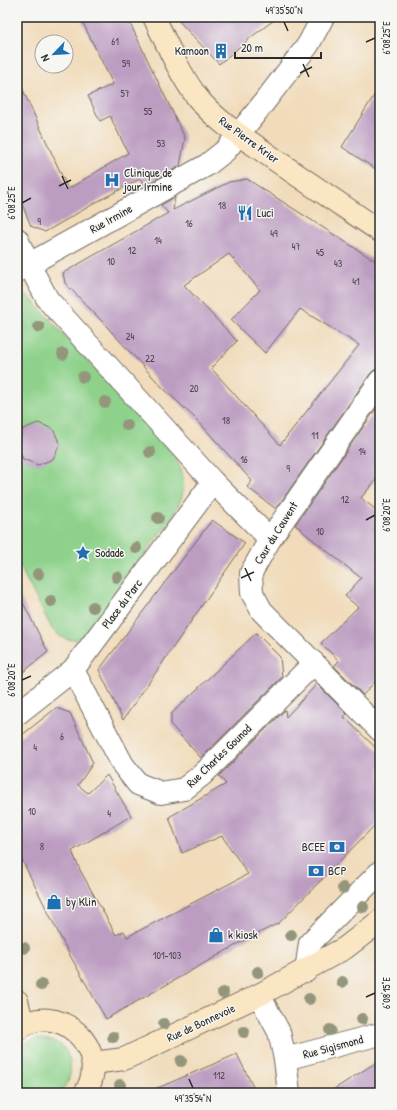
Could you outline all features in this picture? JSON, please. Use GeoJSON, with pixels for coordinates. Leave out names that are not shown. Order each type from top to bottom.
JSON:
{"type":"FeatureCollection","features":[{"type":"Feature","properties":{"kind":"main road","name":"Rue Pierre Krier"},"geometry":{"type":"LineString","coordinates":[[154,17],[177,65],[197,98],[216,117],[380,231]]}},
{"type":"Feature","properties":{"kind":"main road","name":"Rue de Bonnevoie"},"geometry":{"type":"LineString","coordinates":[[93,1063],[124,1059],[259,995],[345,948],[380,921]]}},
{"type":"Feature","properties":{"kind":"main road"},"geometry":{"type":"LineString","coordinates":[[17,1001],[20,1027],[41,1020],[60,1022],[76,1031],[88,1046],[93,1063],[90,1085],[84,1093]]}},
{"type":"Feature","properties":{"kind":"street","name":"Rue Irmine"},"geometry":{"type":"LineString","coordinates":[[23,268],[207,165],[226,150],[308,45],[323,17]]}},
{"type":"Feature","properties":{"kind":"street"},"geometry":{"type":"LineString","coordinates":[[17,239],[23,268],[48,300],[213,482],[270,539]]}},
{"type":"Feature","properties":{"kind":"street","name":"Cour du Couvent"},"geometry":{"type":"LineString","coordinates":[[380,381],[270,539],[252,573],[252,593],[262,611],[380,730]]}},
{"type":"Feature","properties":{"kind":"street","name":"Place du Parc"},"geometry":{"type":"LineString","coordinates":[[17,714],[73,670],[213,482]]}},
{"type":"Feature","properties":{"kind":"street","name":"Rue Charles Gounod"},"geometry":{"type":"LineString","coordinates":[[73,670],[123,765],[138,784],[161,793],[184,789],[203,774],[314,663]]}},
{"type":"Feature","properties":{"kind":"street"},"geometry":{"type":"LineString","coordinates":[[306,970],[310,943],[380,872]]}},
{"type":"Feature","properties":{"kind":"street"},"geometry":{"type":"LineString","coordinates":[[259,995],[279,1032],[285,1059],[289,1093]]}},
{"type":"Feature","properties":{"kind":"street","name":"Rue Sigismond"},"geometry":{"type":"LineString","coordinates":[[285,1059],[380,1034]]}},
{"type":"Feature","properties":{"kind":"green space"},"geometry":{"type":"Polygon","coordinates":[[[17,294],[29,297],[168,447],[179,465],[184,481],[181,498],[172,517],[87,633],[73,640],[61,637],[52,629],[17,561],[17,294]]]}},
{"type":"Feature","properties":{"kind":"green space"},"geometry":{"type":"Polygon","coordinates":[[[35,1039],[56,1042],[62,1046],[69,1057],[69,1077],[67,1083],[58,1092],[47,1094],[27,1093],[17,1083],[17,1053],[23,1046],[35,1039]]]}},
{"type":"Feature","properties":{"kind":"building"},"geometry":{"type":"Polygon","coordinates":[[[80,17],[127,17],[185,138],[180,166],[145,185],[140,179],[45,232],[31,226],[17,192],[17,77],[68,189],[128,153],[110,116],[100,121],[88,96],[113,84],[80,17]]]}},
{"type":"Feature","properties":{"kind":"building","name":"Kamoon"},"geometry":{"type":"Polygon","coordinates":[[[175,17],[278,17],[219,64],[175,17]]]}},
{"type":"Feature","properties":{"kind":"building"},"geometry":{"type":"Polygon","coordinates":[[[380,86],[380,172],[342,147],[380,86]]]}},
{"type":"Feature","properties":{"kind":"building"},"geometry":{"type":"Polygon","coordinates":[[[247,179],[380,264],[380,369],[374,370],[370,374],[276,509],[247,487],[252,481],[197,420],[163,388],[65,283],[63,273],[168,213],[161,205],[175,197],[173,210],[229,182],[247,179]],[[229,254],[184,285],[237,341],[211,368],[280,445],[359,345],[300,309],[265,353],[231,320],[260,290],[229,254]]]}},
{"type":"Feature","properties":{"kind":"building"},"geometry":{"type":"Polygon","coordinates":[[[380,403],[380,475],[361,498],[380,513],[380,676],[363,695],[334,666],[339,661],[321,643],[358,607],[345,596],[361,578],[295,525],[380,403]]]}},
{"type":"Feature","properties":{"kind":"building"},"geometry":{"type":"Polygon","coordinates":[[[38,423],[53,429],[60,444],[53,459],[38,465],[23,459],[17,444],[23,429],[38,423]]]}},
{"type":"Feature","properties":{"kind":"building"},"geometry":{"type":"Polygon","coordinates":[[[212,520],[245,543],[123,720],[99,670],[212,520]]]}},
{"type":"Feature","properties":{"kind":"building"},"geometry":{"type":"Polygon","coordinates":[[[17,591],[48,652],[17,677],[17,591]]]}},
{"type":"Feature","properties":{"kind":"building"},"geometry":{"type":"Polygon","coordinates":[[[256,633],[280,657],[282,677],[201,758],[171,725],[171,714],[256,633]]]}},
{"type":"Feature","properties":{"kind":"building"},"geometry":{"type":"Polygon","coordinates":[[[317,684],[347,714],[344,717],[380,752],[380,820],[279,923],[245,940],[106,1019],[68,952],[17,850],[17,739],[56,708],[70,713],[93,763],[78,785],[88,793],[107,775],[131,816],[72,851],[80,870],[116,935],[124,931],[127,937],[248,874],[222,836],[182,853],[169,817],[226,784],[219,776],[285,710],[286,717],[317,684]]]}},
{"type":"Feature","properties":{"kind":"building"},"geometry":{"type":"Polygon","coordinates":[[[237,1054],[256,1093],[146,1093],[237,1054]]]}},
{"type":"Feature","properties":{"kind":"building"},"geometry":{"type":"Polygon","coordinates":[[[380,1060],[380,1093],[328,1093],[380,1060]]]}},
{"type":"Feature","properties":{"kind":"place","name":"Kamoon"},"geometry":{"type":"Point","coordinates":[221,51]}},
{"type":"Feature","properties":{"kind":"place","name":"Clinique de jour Irmine"},"geometry":{"type":"Point","coordinates":[112,180]}},
{"type":"Feature","properties":{"kind":"place","name":"Luci"},"geometry":{"type":"Point","coordinates":[245,213]}},
{"type":"Feature","properties":{"kind":"place","name":"Sodade"},"geometry":{"type":"Point","coordinates":[83,553]}},
{"type":"Feature","properties":{"kind":"place","name":"BCEE"},"geometry":{"type":"Point","coordinates":[337,847]}},
{"type":"Feature","properties":{"kind":"place","name":"BCP"},"geometry":{"type":"Point","coordinates":[316,871]}},
{"type":"Feature","properties":{"kind":"place","name":"by Klin"},"geometry":{"type":"Point","coordinates":[54,902]}},
{"type":"Feature","properties":{"kind":"place","name":"k kiosk"},"geometry":{"type":"Point","coordinates":[216,935]}}]}
